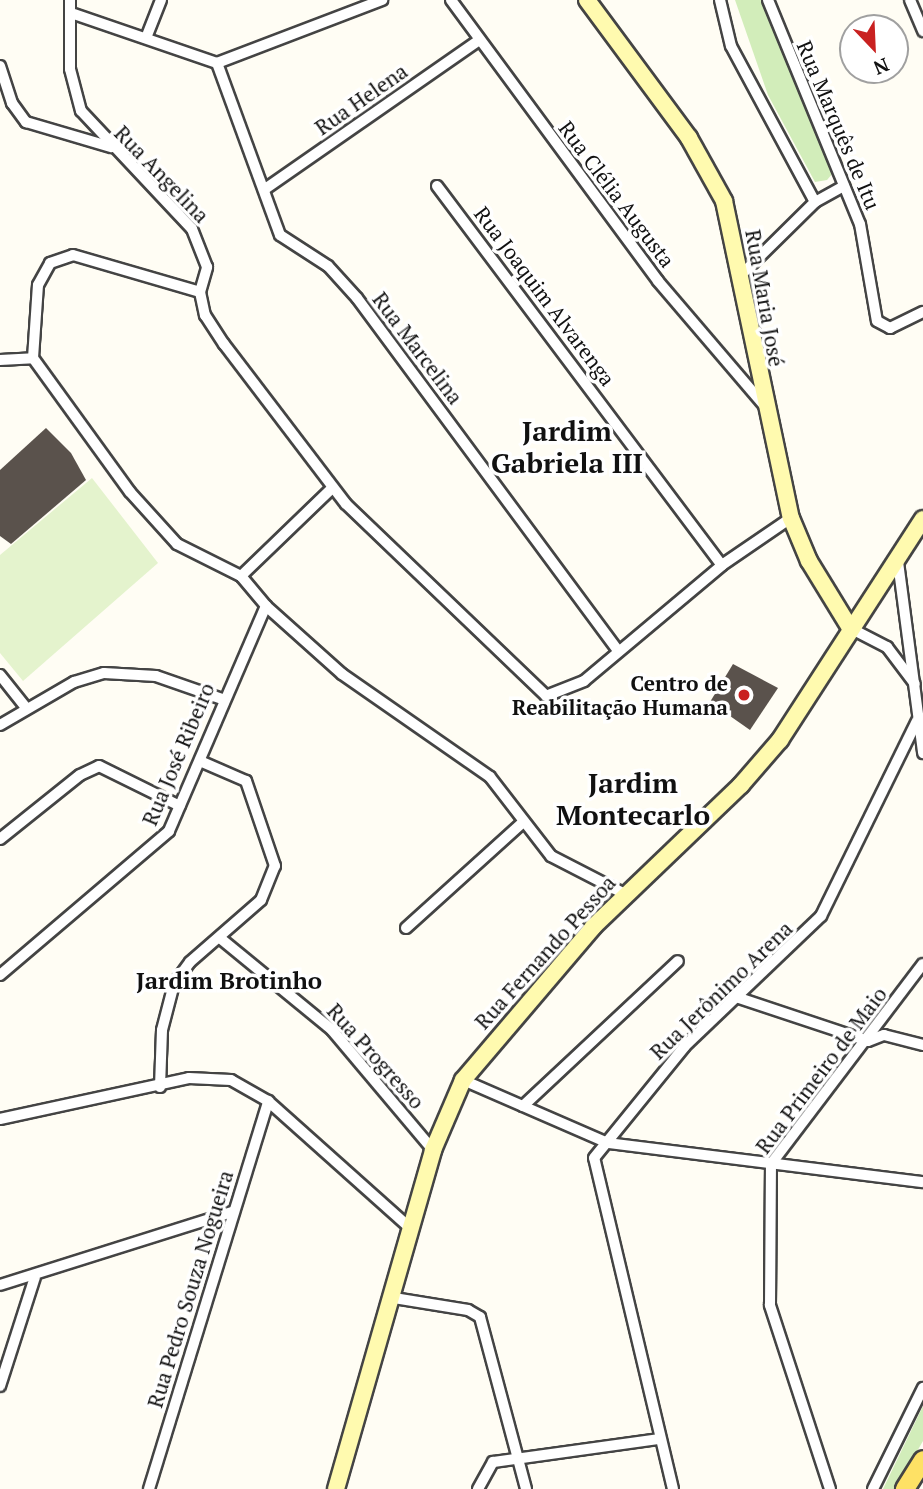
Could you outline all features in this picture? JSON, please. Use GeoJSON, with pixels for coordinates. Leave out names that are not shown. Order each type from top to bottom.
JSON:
{"type":"FeatureCollection","features":[{"type":"Feature","properties":{"kind":"main road","name":"Rua Maria José"},"geometry":{"type":"LineString","coordinates":[[587,0],[710,172],[724,201],[743,274],[763,404],[791,517],[808,561],[850,628]]}},
{"type":"Feature","properties":{"kind":"main road","name":"Rua Fernando Pessoa"},"geometry":{"type":"LineString","coordinates":[[337,1489],[394,1298],[433,1150],[463,1080],[625,894],[741,785],[780,740],[850,628],[898,562],[923,519]]}},
{"type":"Feature","properties":{"kind":"main road"},"geometry":{"type":"LineString","coordinates":[[905,1489],[923,1460]]}},
{"type":"Feature","properties":{"kind":"street","name":"Rua Angelina"},"geometry":{"type":"LineString","coordinates":[[70,0],[74,14],[74,89],[88,121],[202,245],[206,267],[200,292]]}},
{"type":"Feature","properties":{"kind":"street"},"geometry":{"type":"LineString","coordinates":[[146,38],[162,0]]}},
{"type":"Feature","properties":{"kind":"street"},"geometry":{"type":"LineString","coordinates":[[74,14],[217,64],[382,0]]}},
{"type":"Feature","properties":{"kind":"street","name":"Rua Clélia Augusta"},"geometry":{"type":"LineString","coordinates":[[450,0],[690,323],[763,404]]}},
{"type":"Feature","properties":{"kind":"street"},"geometry":{"type":"LineString","coordinates":[[720,0],[736,56],[815,202]]}},
{"type":"Feature","properties":{"kind":"street","name":"Rua Marquês de Itu"},"geometry":{"type":"LineString","coordinates":[[768,0],[860,224],[877,321],[890,328],[923,312]]}},
{"type":"Feature","properties":{"kind":"street"},"geometry":{"type":"LineString","coordinates":[[910,0],[923,31]]}},
{"type":"Feature","properties":{"kind":"street","name":"Rua Helena"},"geometry":{"type":"LineString","coordinates":[[265,189],[479,40]]}},
{"type":"Feature","properties":{"kind":"street","name":"Rua Marcelina"},"geometry":{"type":"LineString","coordinates":[[217,64],[280,235],[328,267],[350,289],[617,650]]}},
{"type":"Feature","properties":{"kind":"street"},"geometry":{"type":"LineString","coordinates":[[0,66],[12,103],[35,127],[114,147]]}},
{"type":"Feature","properties":{"kind":"street"},"geometry":{"type":"LineString","coordinates":[[0,104],[12,103]]}},
{"type":"Feature","properties":{"kind":"street","name":"Rua Joaquim Alvarenga"},"geometry":{"type":"LineString","coordinates":[[437,186],[722,565]]}},
{"type":"Feature","properties":{"kind":"street"},"geometry":{"type":"LineString","coordinates":[[743,274],[815,202],[844,186]]}},
{"type":"Feature","properties":{"kind":"street"},"geometry":{"type":"LineString","coordinates":[[625,894],[564,866],[521,824],[489,777],[350,681],[266,606],[241,576],[193,556],[170,537],[106,462],[33,358],[40,278],[62,258],[74,255],[200,292],[217,335],[332,488],[394,554],[546,696],[584,681],[617,650],[722,565],[791,517]]}},
{"type":"Feature","properties":{"kind":"street"},"geometry":{"type":"LineString","coordinates":[[0,360],[33,358]]}},
{"type":"Feature","properties":{"kind":"street"},"geometry":{"type":"LineString","coordinates":[[241,576],[332,488]]}},
{"type":"Feature","properties":{"kind":"street"},"geometry":{"type":"LineString","coordinates":[[898,562],[917,686],[917,721],[923,753]]}},
{"type":"Feature","properties":{"kind":"street","name":"Rua José Ribeiro"},"geometry":{"type":"LineString","coordinates":[[0,975],[157,846],[180,806],[200,761],[222,699],[266,606]]}},
{"type":"Feature","properties":{"kind":"street"},"geometry":{"type":"LineString","coordinates":[[850,628],[887,647],[917,686]]}},
{"type":"Feature","properties":{"kind":"street"},"geometry":{"type":"LineString","coordinates":[[0,725],[74,682],[104,673],[156,676],[222,699]]}},
{"type":"Feature","properties":{"kind":"street"},"geometry":{"type":"LineString","coordinates":[[0,675],[27,709]]}},
{"type":"Feature","properties":{"kind":"street","name":"Rua Jerônimo Arena"},"geometry":{"type":"LineString","coordinates":[[673,1489],[658,1439],[593,1170],[594,1158],[685,1046],[821,916],[917,721]]}},
{"type":"Feature","properties":{"kind":"street"},"geometry":{"type":"LineString","coordinates":[[160,1087],[162,1030],[174,984],[190,962],[261,900],[275,866],[246,781],[200,761]]}},
{"type":"Feature","properties":{"kind":"street"},"geometry":{"type":"LineString","coordinates":[[0,839],[80,775],[99,766],[180,806]]}},
{"type":"Feature","properties":{"kind":"street"},"geometry":{"type":"LineString","coordinates":[[406,928],[521,824]]}},
{"type":"Feature","properties":{"kind":"street","name":"Rua Progresso"},"geometry":{"type":"LineString","coordinates":[[220,938],[332,1030],[433,1150]]}},
{"type":"Feature","properties":{"kind":"street"},"geometry":{"type":"LineString","coordinates":[[523,1106],[678,961]]}},
{"type":"Feature","properties":{"kind":"street","name":"Rua Primeiro de Maio"},"geometry":{"type":"LineString","coordinates":[[830,1489],[770,1305],[771,1164],[923,964]]}},
{"type":"Feature","properties":{"kind":"street"},"geometry":{"type":"LineString","coordinates":[[736,997],[867,1041],[884,1034],[923,1045]]}},
{"type":"Feature","properties":{"kind":"street"},"geometry":{"type":"LineString","coordinates":[[0,1119],[211,1077],[247,1086],[268,1101],[411,1229]]}},
{"type":"Feature","properties":{"kind":"street"},"geometry":{"type":"LineString","coordinates":[[463,1080],[608,1143],[923,1182]]}},
{"type":"Feature","properties":{"kind":"street","name":"Rua Pedro Souza Nogueira"},"geometry":{"type":"LineString","coordinates":[[149,1489],[268,1101]]}},
{"type":"Feature","properties":{"kind":"street"},"geometry":{"type":"LineString","coordinates":[[0,1285],[35,1277],[232,1212]]}},
{"type":"Feature","properties":{"kind":"street"},"geometry":{"type":"LineString","coordinates":[[0,1386],[35,1277]]}},
{"type":"Feature","properties":{"kind":"street"},"geometry":{"type":"LineString","coordinates":[[394,1298],[480,1317],[526,1489]]}},
{"type":"Feature","properties":{"kind":"street"},"geometry":{"type":"LineString","coordinates":[[873,1489],[923,1388]]}},
{"type":"Feature","properties":{"kind":"street"},"geometry":{"type":"LineString","coordinates":[[478,1489],[493,1462],[658,1439]]}},
{"type":"Feature","properties":{"kind":"green space"},"geometry":{"type":"Polygon","coordinates":[[[735,0],[765,0],[833,173],[827,180],[815,182],[768,95],[735,0]]]}},
{"type":"Feature","properties":{"kind":"green space"},"geometry":{"type":"Polygon","coordinates":[[[92,478],[158,563],[23,681],[0,653],[0,555],[92,478]]]}},
{"type":"Feature","properties":{"kind":"green space"},"geometry":{"type":"Polygon","coordinates":[[[923,1406],[923,1441],[895,1489],[883,1489],[923,1406]]]}},
{"type":"Feature","properties":{"kind":"building"},"geometry":{"type":"Polygon","coordinates":[[[46,428],[71,453],[86,480],[11,544],[0,536],[0,470],[46,428]]]}},
{"type":"Feature","properties":{"kind":"building","name":"Centro de Reabilitação Humana"},"geometry":{"type":"Polygon","coordinates":[[[733,664],[778,688],[750,730],[710,702],[733,664]]]}},
{"type":"Feature","properties":{"kind":"place","name":"Centro de Reabilitação Humana"},"geometry":{"type":"Point","coordinates":[744,695]}},
{"type":"Feature","properties":{"kind":"district","name":"Jardim Gabriela III"},"geometry":{"type":"Point","coordinates":[567,447]}},
{"type":"Feature","properties":{"kind":"district","name":"Jardim Montecarlo"},"geometry":{"type":"Point","coordinates":[633,799]}},
{"type":"Feature","properties":{"kind":"district","name":"Jardim Brotinho"},"geometry":{"type":"Point","coordinates":[229,981]}}]}
